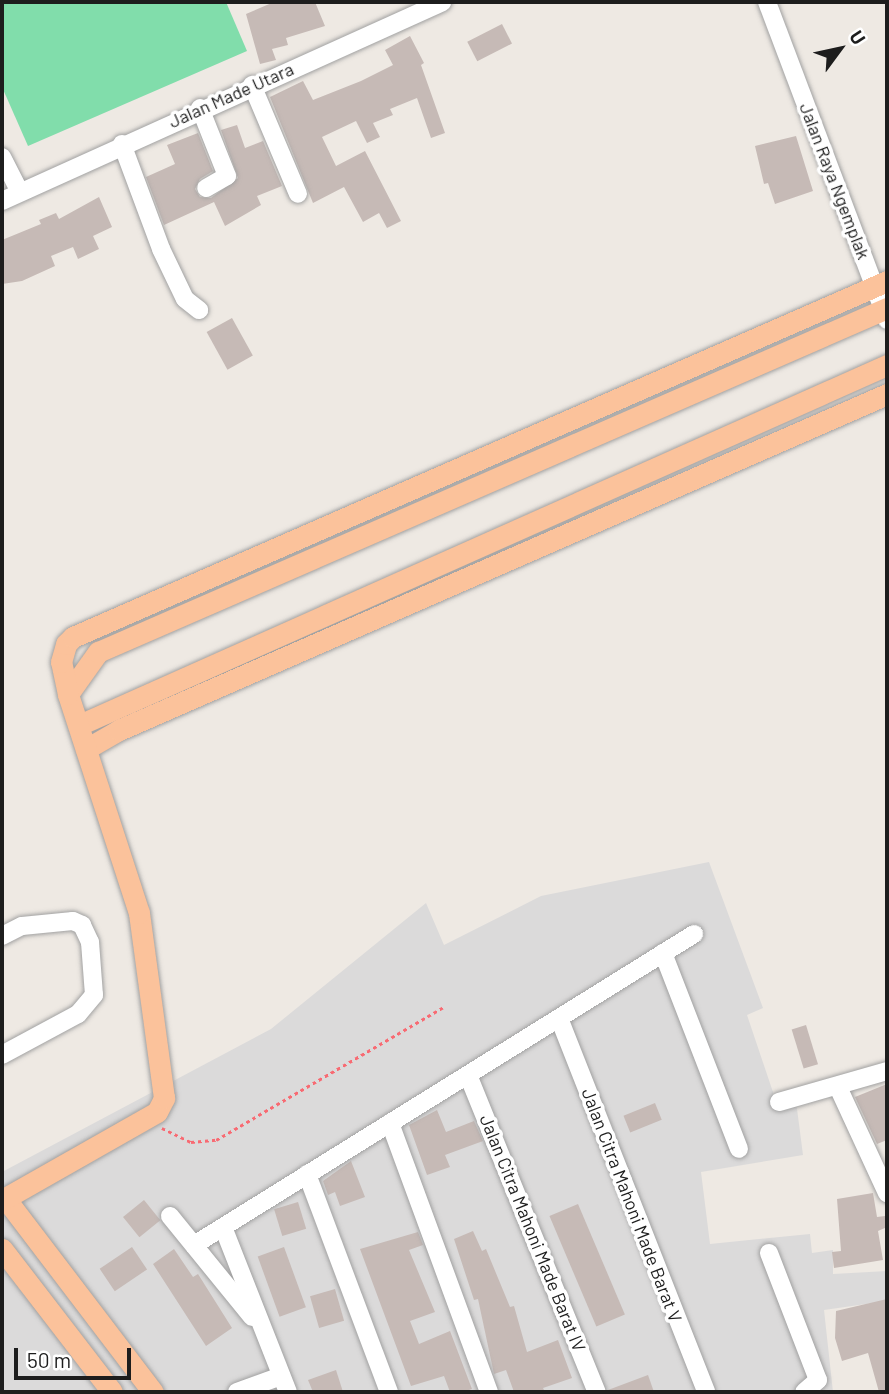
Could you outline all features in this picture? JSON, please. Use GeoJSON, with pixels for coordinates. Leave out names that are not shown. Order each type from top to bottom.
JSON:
{"type":"FeatureCollection","features":[{"type":"Feature","properties":{"kind":"main road"},"geometry":{"type":"LineString","coordinates":[[153,1392],[3,1199],[157,1112],[163,1098],[139,913],[68,694],[61,662],[73,637],[881,283]]}},
{"type":"Feature","properties":{"kind":"main road"},"geometry":{"type":"LineString","coordinates":[[68,694],[98,652],[886,312]]}},
{"type":"Feature","properties":{"kind":"main road"},"geometry":{"type":"LineString","coordinates":[[79,725],[887,365]]}},
{"type":"Feature","properties":{"kind":"main road"},"geometry":{"type":"LineString","coordinates":[[86,749],[119,730],[887,394]]}},
{"type":"Feature","properties":{"kind":"main road"},"geometry":{"type":"LineString","coordinates":[[2,1249],[111,1392]]}},
{"type":"Feature","properties":{"kind":"street","name":"Jalan Made Utara"},"geometry":{"type":"LineString","coordinates":[[2,201],[419,7],[442,2]]}},
{"type":"Feature","properties":{"kind":"street","name":"Jalan Raya Ngemplak"},"geometry":{"type":"LineString","coordinates":[[767,2],[881,283],[886,312]]}},
{"type":"Feature","properties":{"kind":"street"},"geometry":{"type":"LineString","coordinates":[[252,85],[298,194]]}},
{"type":"Feature","properties":{"kind":"street"},"geometry":{"type":"LineString","coordinates":[[200,108],[227,176],[206,188]]}},
{"type":"Feature","properties":{"kind":"street"},"geometry":{"type":"LineString","coordinates":[[122,144],[161,249],[185,299],[199,310]]}},
{"type":"Feature","properties":{"kind":"street"},"geometry":{"type":"LineString","coordinates":[[2,157],[20,192]]}},
{"type":"Feature","properties":{"kind":"street"},"geometry":{"type":"LineString","coordinates":[[2,936],[22,926],[73,921],[82,925],[90,942],[94,995],[78,1014],[2,1055]]}},
{"type":"Feature","properties":{"kind":"street"},"geometry":{"type":"LineString","coordinates":[[194,1245],[694,934]]}},
{"type":"Feature","properties":{"kind":"street"},"geometry":{"type":"LineString","coordinates":[[663,953],[739,1149]]}},
{"type":"Feature","properties":{"kind":"street","name":"Jalan Citra Mahoni Made Barat V"},"geometry":{"type":"LineString","coordinates":[[559,1018],[706,1392]]}},
{"type":"Feature","properties":{"kind":"street"},"geometry":{"type":"LineString","coordinates":[[779,1102],[887,1071]]}},
{"type":"Feature","properties":{"kind":"street","name":"Jalan Citra Mahoni Made Barat IV"},"geometry":{"type":"LineString","coordinates":[[468,1074],[597,1392]]}},
{"type":"Feature","properties":{"kind":"street"},"geometry":{"type":"LineString","coordinates":[[838,1087],[887,1193]]}},
{"type":"Feature","properties":{"kind":"street"},"geometry":{"type":"LineString","coordinates":[[390,1123],[489,1392]]}},
{"type":"Feature","properties":{"kind":"street"},"geometry":{"type":"LineString","coordinates":[[307,1174],[389,1392]]}},
{"type":"Feature","properties":{"kind":"street"},"geometry":{"type":"LineString","coordinates":[[170,1216],[264,1332]]}},
{"type":"Feature","properties":{"kind":"street"},"geometry":{"type":"LineString","coordinates":[[223,1227],[284,1384],[237,1392]]}},
{"type":"Feature","properties":{"kind":"street"},"geometry":{"type":"LineString","coordinates":[[769,1253],[818,1380],[804,1392]]}},
{"type":"Feature","properties":{"kind":"path"},"geometry":{"type":"LineString","coordinates":[[157,1112],[164,1132],[191,1142],[216,1140],[445,1006]]}},
{"type":"Feature","properties":{"kind":"shaded area"},"geometry":{"type":"Polygon","coordinates":[[[709,862],[763,1008],[747,1015],[777,1104],[796,1101],[803,1155],[701,1172],[710,1244],[810,1234],[812,1253],[833,1250],[833,1274],[887,1271],[887,1301],[824,1310],[833,1392],[2,1392],[2,1172],[271,1029],[426,903],[444,945],[541,896],[709,862]]]}},
{"type":"Feature","properties":{"kind":"green space"},"geometry":{"type":"Polygon","coordinates":[[[2,2],[226,2],[247,51],[28,146],[2,87],[2,2]]]}},
{"type":"Feature","properties":{"kind":"building"},"geometry":{"type":"Polygon","coordinates":[[[274,2],[315,2],[325,26],[286,38],[288,45],[272,49],[276,60],[260,64],[246,14],[274,2]]]}},
{"type":"Feature","properties":{"kind":"building"},"geometry":{"type":"Polygon","coordinates":[[[502,24],[512,44],[477,61],[467,42],[502,24]]]}},
{"type":"Feature","properties":{"kind":"building"},"geometry":{"type":"Polygon","coordinates":[[[410,36],[424,63],[421,65],[445,133],[431,138],[417,98],[390,109],[393,115],[373,123],[380,137],[367,143],[356,121],[322,137],[336,166],[365,151],[401,221],[387,228],[379,213],[363,222],[344,187],[313,203],[270,97],[303,81],[313,100],[361,81],[393,65],[385,50],[410,36]]]}},
{"type":"Feature","properties":{"kind":"building"},"geometry":{"type":"Polygon","coordinates":[[[237,125],[245,148],[263,141],[282,186],[257,196],[261,205],[225,226],[214,202],[164,225],[146,177],[175,164],[167,145],[198,133],[213,171],[200,179],[195,189],[200,197],[211,198],[238,178],[221,130],[237,125]]]}},
{"type":"Feature","properties":{"kind":"building"},"geometry":{"type":"Polygon","coordinates":[[[796,136],[813,191],[775,204],[768,183],[764,184],[755,146],[796,136]]]}},
{"type":"Feature","properties":{"kind":"building"},"geometry":{"type":"Polygon","coordinates":[[[99,197],[112,227],[93,236],[99,249],[78,259],[73,247],[51,256],[55,266],[22,281],[2,284],[2,240],[41,224],[39,220],[56,213],[59,219],[99,197]]]}},
{"type":"Feature","properties":{"kind":"building"},"geometry":{"type":"Polygon","coordinates":[[[232,318],[253,356],[227,370],[207,332],[232,318]]]}},
{"type":"Feature","properties":{"kind":"building"},"geometry":{"type":"Polygon","coordinates":[[[806,1025],[818,1064],[804,1069],[792,1029],[806,1025]]]}},
{"type":"Feature","properties":{"kind":"building"},"geometry":{"type":"Polygon","coordinates":[[[887,1084],[887,1140],[877,1144],[855,1097],[887,1084]]]}},
{"type":"Feature","properties":{"kind":"building"},"geometry":{"type":"Polygon","coordinates":[[[655,1103],[662,1120],[630,1132],[623,1116],[655,1103]]]}},
{"type":"Feature","properties":{"kind":"building"},"geometry":{"type":"Polygon","coordinates":[[[437,1110],[446,1132],[474,1121],[483,1141],[445,1155],[450,1167],[427,1175],[409,1125],[437,1110]]]}},
{"type":"Feature","properties":{"kind":"building"},"geometry":{"type":"Polygon","coordinates":[[[351,1161],[365,1197],[340,1206],[335,1192],[328,1195],[323,1181],[351,1161]]]}},
{"type":"Feature","properties":{"kind":"building"},"geometry":{"type":"Polygon","coordinates":[[[873,1193],[877,1217],[885,1216],[887,1227],[878,1231],[883,1260],[834,1268],[832,1252],[841,1251],[837,1199],[873,1193]]]}},
{"type":"Feature","properties":{"kind":"building"},"geometry":{"type":"Polygon","coordinates":[[[144,1200],[160,1220],[139,1237],[123,1217],[144,1200]]]}},
{"type":"Feature","properties":{"kind":"building"},"geometry":{"type":"Polygon","coordinates":[[[298,1202],[306,1229],[282,1236],[274,1209],[298,1202]]]}},
{"type":"Feature","properties":{"kind":"building"},"geometry":{"type":"Polygon","coordinates":[[[578,1204],[625,1314],[596,1327],[549,1216],[578,1204]]]}},
{"type":"Feature","properties":{"kind":"building"},"geometry":{"type":"Polygon","coordinates":[[[473,1231],[482,1251],[486,1249],[510,1307],[514,1306],[527,1352],[558,1340],[572,1378],[543,1388],[545,1392],[514,1392],[506,1370],[494,1374],[478,1299],[474,1300],[454,1239],[473,1231]]]}},
{"type":"Feature","properties":{"kind":"building"},"geometry":{"type":"Polygon","coordinates":[[[418,1232],[423,1245],[409,1250],[435,1312],[410,1321],[419,1344],[450,1331],[472,1389],[463,1392],[450,1392],[444,1376],[411,1386],[360,1249],[418,1232]]]}},
{"type":"Feature","properties":{"kind":"building"},"geometry":{"type":"Polygon","coordinates":[[[132,1247],[147,1269],[115,1291],[100,1269],[132,1247]]]}},
{"type":"Feature","properties":{"kind":"building"},"geometry":{"type":"Polygon","coordinates":[[[284,1247],[306,1307],[280,1317],[258,1257],[284,1247]]]}},
{"type":"Feature","properties":{"kind":"building"},"geometry":{"type":"Polygon","coordinates":[[[174,1249],[193,1277],[198,1274],[232,1328],[206,1346],[153,1264],[174,1249]]]}},
{"type":"Feature","properties":{"kind":"building"},"geometry":{"type":"Polygon","coordinates":[[[335,1289],[344,1321],[319,1328],[310,1296],[335,1289]]]}},
{"type":"Feature","properties":{"kind":"building"},"geometry":{"type":"Polygon","coordinates":[[[887,1299],[887,1392],[879,1392],[868,1353],[842,1361],[835,1338],[836,1311],[887,1299]]]}},
{"type":"Feature","properties":{"kind":"building"},"geometry":{"type":"Polygon","coordinates":[[[336,1370],[343,1392],[313,1392],[308,1380],[336,1370]]]}},
{"type":"Feature","properties":{"kind":"building"},"geometry":{"type":"Polygon","coordinates":[[[648,1375],[654,1392],[608,1392],[608,1390],[648,1375]]]}}]}
